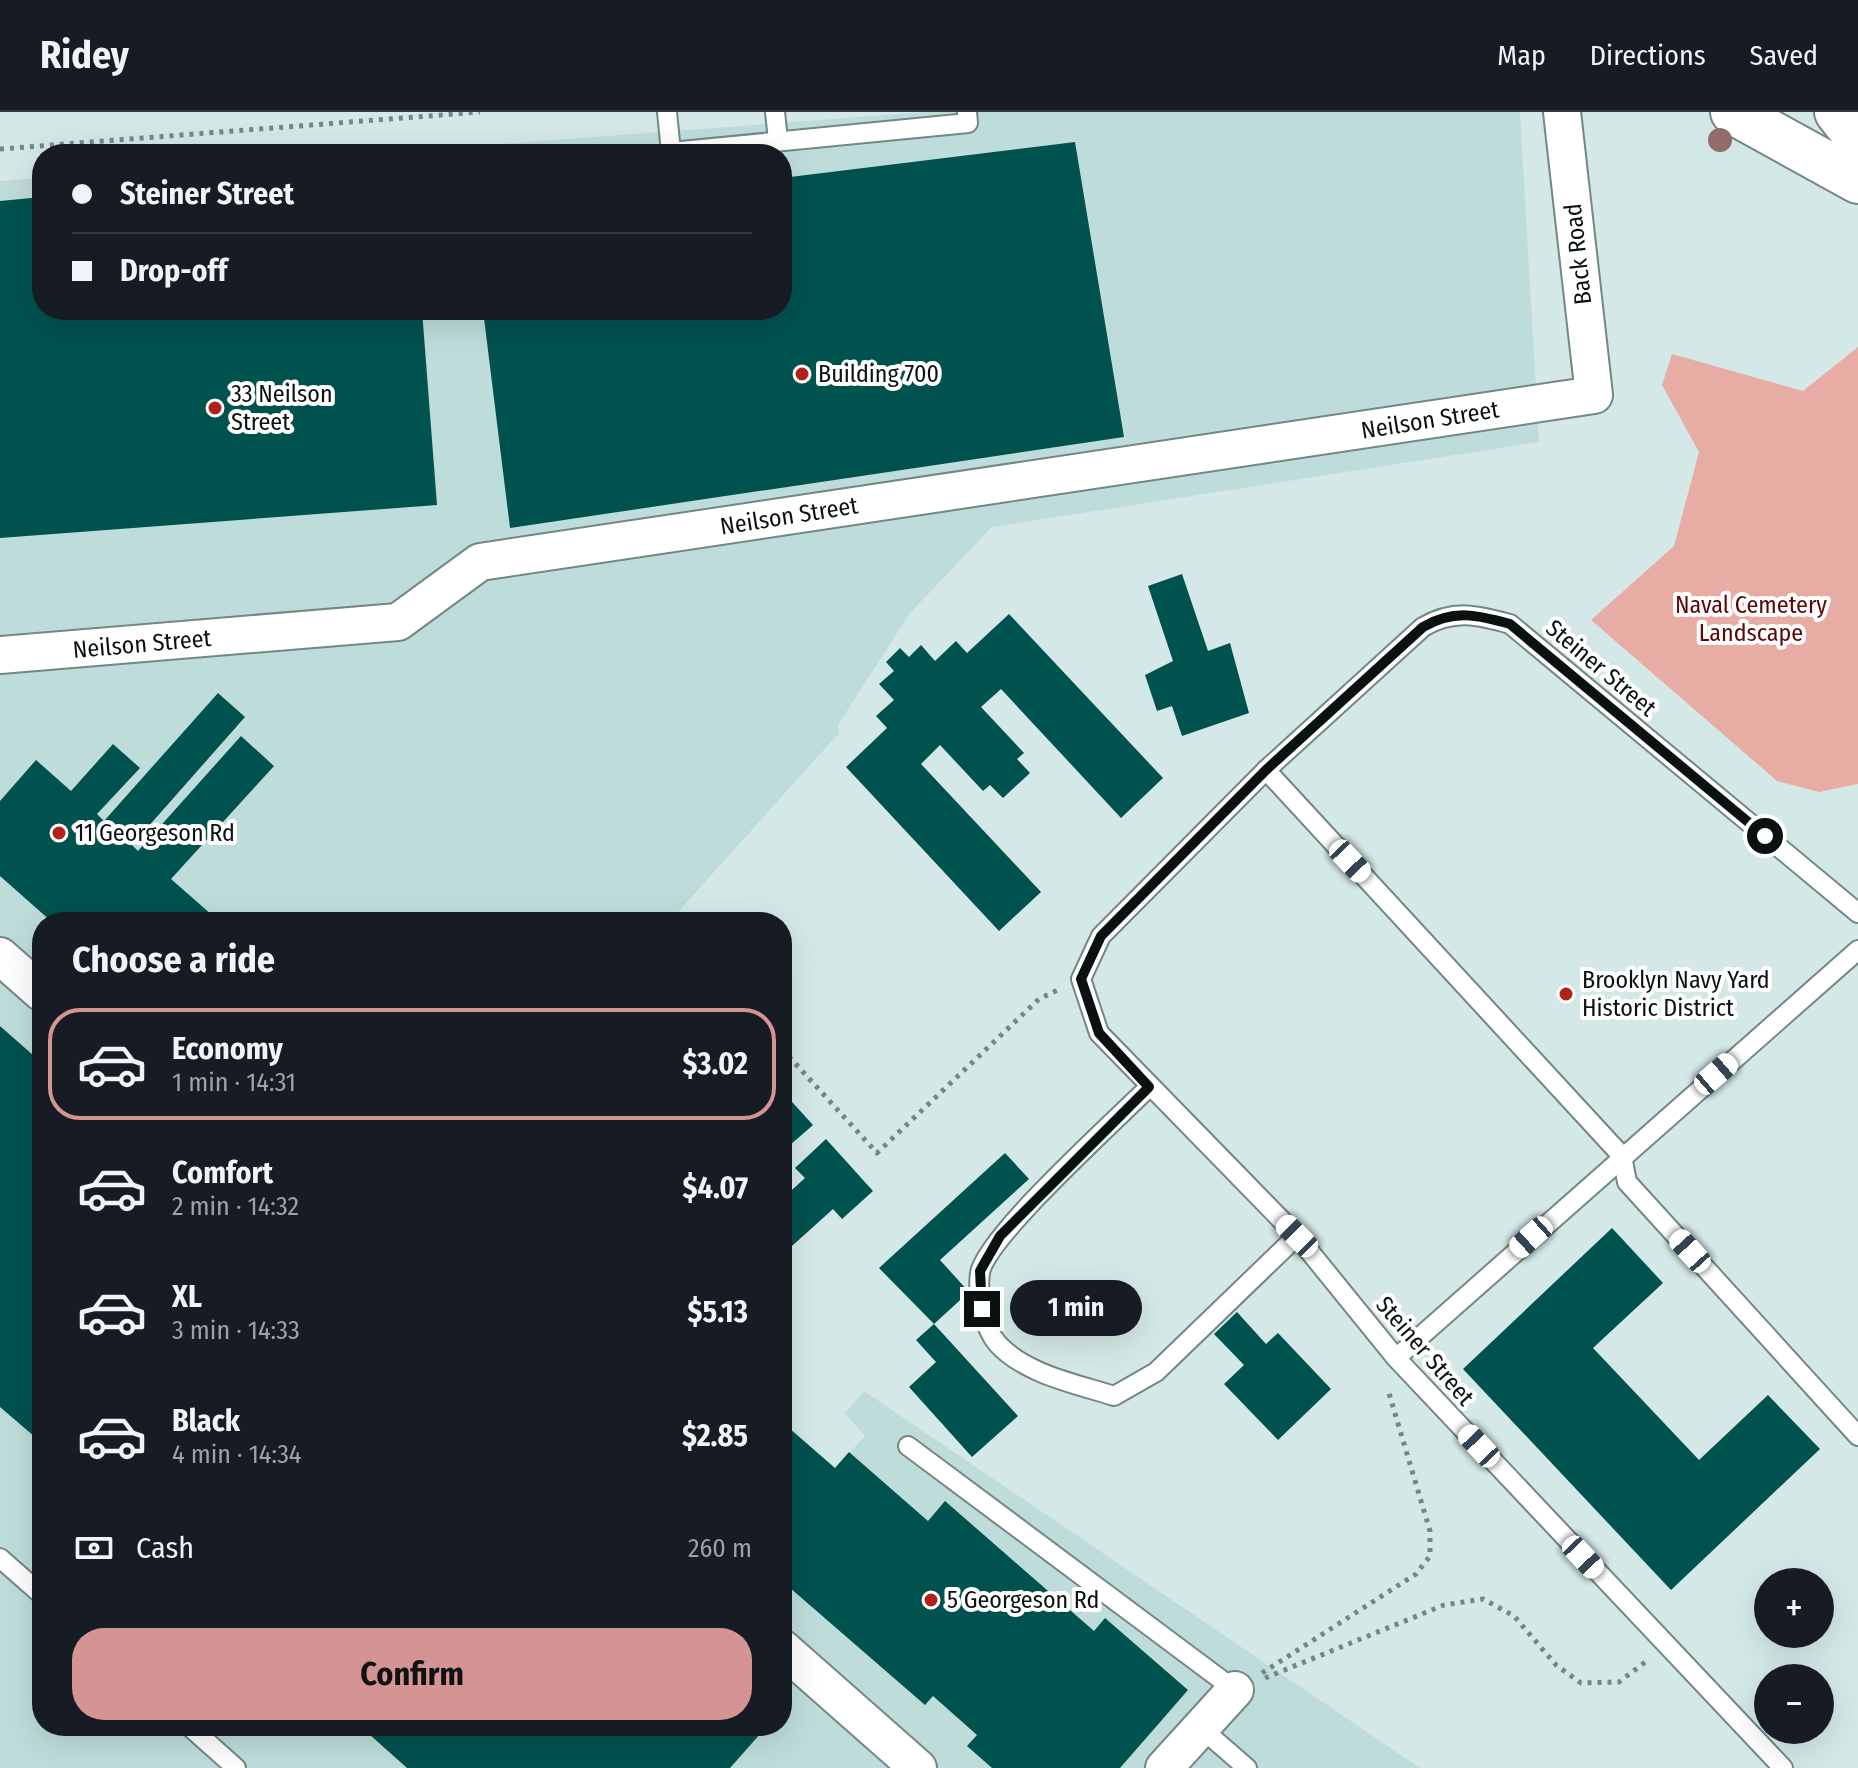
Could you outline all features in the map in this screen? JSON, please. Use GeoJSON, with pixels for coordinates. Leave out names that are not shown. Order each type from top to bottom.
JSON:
{"type":"FeatureCollection","features":[{"type":"Feature","properties":{"kind":"main road"},"geometry":{"type":"LineString","coordinates":[[1733,112],[1858,181]]}},
{"type":"Feature","properties":{"kind":"main road"},"geometry":{"type":"LineString","coordinates":[[1837,112],[1858,139]]}},
{"type":"Feature","properties":{"kind":"street","name":"Back Road"},"geometry":{"type":"LineString","coordinates":[[1562,112],[1594,395]]}},
{"type":"Feature","properties":{"kind":"street","name":"Neilson Street"},"geometry":{"type":"LineString","coordinates":[[0,655],[398,622],[480,562],[1594,395]]}},
{"type":"Feature","properties":{"kind":"street"},"geometry":{"type":"LineString","coordinates":[[0,956],[32,984]]}},
{"type":"Feature","properties":{"kind":"street"},"geometry":{"type":"LineString","coordinates":[[792,1657],[918,1768]]}},
{"type":"Feature","properties":{"kind":"street"},"geometry":{"type":"LineString","coordinates":[[1164,1768],[1235,1690]]}},
{"type":"Feature","properties":{"kind":"lane"},"geometry":{"type":"LineString","coordinates":[[667,112],[670,144]]}},
{"type":"Feature","properties":{"kind":"lane"},"geometry":{"type":"LineString","coordinates":[[775,112],[778,140]]}},
{"type":"Feature","properties":{"kind":"lane"},"geometry":{"type":"LineString","coordinates":[[742,144],[968,123],[967,112]]}},
{"type":"Feature","properties":{"kind":"lane","name":"Steiner Street"},"geometry":{"type":"LineString","coordinates":[[1783,1768],[1396,1358],[1297,1236],[1099,1033],[1081,979],[1101,936],[1266,770],[1423,627],[1441,616],[1468,613],[1510,624],[1858,913]]}},
{"type":"Feature","properties":{"kind":"lane"},"geometry":{"type":"LineString","coordinates":[[1266,770],[1622,1156],[1627,1182],[1858,1436]]}},
{"type":"Feature","properties":{"kind":"lane"},"geometry":{"type":"LineString","coordinates":[[1396,1358],[1858,950]]}},
{"type":"Feature","properties":{"kind":"lane"},"geometry":{"type":"LineString","coordinates":[[1149,1087],[1000,1236],[980,1271],[982,1309],[996,1343],[1021,1361],[1052,1376],[1114,1396],[1156,1372],[1297,1236]]}},
{"type":"Feature","properties":{"kind":"lane"},"geometry":{"type":"LineString","coordinates":[[908,1446],[1235,1690]]}},
{"type":"Feature","properties":{"kind":"lane"},"geometry":{"type":"LineString","coordinates":[[0,1558],[32,1586]]}},
{"type":"Feature","properties":{"kind":"lane"},"geometry":{"type":"LineString","coordinates":[[1201,1728],[1247,1768]]}},
{"type":"Feature","properties":{"kind":"lane"},"geometry":{"type":"LineString","coordinates":[[200,1736],[236,1768]]}},
{"type":"Feature","properties":{"kind":"path"},"geometry":{"type":"LineString","coordinates":[[65,144],[480,112]]}},
{"type":"Feature","properties":{"kind":"path"},"geometry":{"type":"LineString","coordinates":[[0,149],[32,147]]}},
{"type":"Feature","properties":{"kind":"path"},"geometry":{"type":"LineString","coordinates":[[792,1060],[877,1153],[1039,999],[1081,979]]}},
{"type":"Feature","properties":{"kind":"path"},"geometry":{"type":"LineString","coordinates":[[1235,1690],[1416,1574],[1430,1556],[1430,1531],[1383,1372],[1396,1358]]}},
{"type":"Feature","properties":{"kind":"path"},"geometry":{"type":"LineString","coordinates":[[1235,1690],[1444,1605],[1483,1599],[1514,1616],[1556,1665],[1581,1683],[1619,1682],[1666,1645]]}},
{"type":"Feature","properties":{"kind":"shaded area"},"geometry":{"type":"Polygon","coordinates":[[[925,112],[1520,112],[1539,442],[992,527],[910,613],[838,725],[839,733],[678,912],[32,912],[32,1736],[792,1736],[792,1429],[835,1468],[865,1436],[845,1413],[864,1391],[1420,1768],[0,1768],[0,181],[32,179],[32,320],[792,320],[792,144],[501,144],[925,112]]]}},
{"type":"Feature","properties":{"kind":"green space","name":"Naval Cemetery Landscape"},"geometry":{"type":"Polygon","coordinates":[[[1858,347],[1858,784],[1819,792],[1777,781],[1591,620],[1674,546],[1699,452],[1662,385],[1672,354],[1803,391],[1858,347]]]}},
{"type":"Feature","properties":{"kind":"building","name":"Building 700"},"geometry":{"type":"Polygon","coordinates":[[[1075,142],[1124,437],[510,528],[484,320],[792,320],[792,177],[1075,142]]]}},
{"type":"Feature","properties":{"kind":"building","name":"33 Neilson Street"},"geometry":{"type":"Polygon","coordinates":[[[32,198],[32,320],[423,320],[437,505],[0,538],[0,201],[32,198]]]}},
{"type":"Feature","properties":{"kind":"building"},"geometry":{"type":"Polygon","coordinates":[[[1182,574],[1208,651],[1230,643],[1249,713],[1182,736],[1172,706],[1157,711],[1145,675],[1173,661],[1148,586],[1182,574]]]}},
{"type":"Feature","properties":{"kind":"building"},"geometry":{"type":"Polygon","coordinates":[[[1009,614],[1163,778],[1121,818],[1001,689],[981,707],[1024,753],[1017,759],[1030,773],[1003,798],[990,785],[983,791],[940,745],[921,764],[1041,892],[999,931],[846,767],[887,728],[876,716],[894,700],[879,684],[894,671],[886,662],[900,648],[909,657],[921,645],[935,661],[956,641],[967,653],[1009,614]]]}},
{"type":"Feature","properties":{"kind":"building"},"geometry":{"type":"Polygon","coordinates":[[[218,693],[245,717],[132,845],[138,851],[241,736],[274,766],[171,879],[209,912],[41,912],[0,876],[0,801],[36,760],[71,791],[113,744],[140,768],[97,814],[104,821],[218,693]]]}},
{"type":"Feature","properties":{"kind":"building"},"geometry":{"type":"Polygon","coordinates":[[[0,1026],[32,1054],[32,1434],[0,1407],[0,1026]]]}},
{"type":"Feature","properties":{"kind":"building"},"geometry":{"type":"Polygon","coordinates":[[[792,1102],[813,1125],[792,1143],[792,1102]]]}},
{"type":"Feature","properties":{"kind":"building"},"geometry":{"type":"Polygon","coordinates":[[[826,1139],[873,1191],[842,1219],[833,1209],[792,1246],[792,1190],[805,1178],[795,1168],[826,1139]]]}},
{"type":"Feature","properties":{"kind":"building"},"geometry":{"type":"Polygon","coordinates":[[[1005,1153],[1029,1179],[940,1260],[969,1292],[934,1324],[879,1268],[1005,1153]]]}},
{"type":"Feature","properties":{"kind":"building"},"geometry":{"type":"Polygon","coordinates":[[[1612,1228],[1663,1283],[1593,1348],[1699,1460],[1768,1395],[1820,1449],[1671,1590],[1463,1369],[1612,1228]]]}},
{"type":"Feature","properties":{"kind":"building"},"geometry":{"type":"Polygon","coordinates":[[[1237,1312],[1266,1344],[1278,1333],[1331,1389],[1278,1440],[1224,1384],[1244,1365],[1214,1334],[1237,1312]]]}},
{"type":"Feature","properties":{"kind":"building"},"geometry":{"type":"Polygon","coordinates":[[[934,1324],[1018,1416],[972,1457],[909,1387],[936,1362],[916,1340],[934,1324]]]}},
{"type":"Feature","properties":{"kind":"building","name":"5 Georgeson Rd"},"geometry":{"type":"Polygon","coordinates":[[[792,1431],[835,1468],[849,1452],[928,1521],[945,1501],[1094,1631],[1105,1618],[1188,1690],[1120,1768],[992,1768],[967,1746],[977,1735],[933,1696],[925,1705],[792,1590],[792,1431]]]}},
{"type":"Feature","properties":{"kind":"building"},"geometry":{"type":"Polygon","coordinates":[[[371,1736],[758,1736],[730,1768],[407,1768],[371,1736]]]}},
{"type":"Feature","properties":{"kind":"place","name":"Building 700"},"geometry":{"type":"Point","coordinates":[802,374]}},
{"type":"Feature","properties":{"kind":"place","name":"33 Neilson Street"},"geometry":{"type":"Point","coordinates":[215,408]}},
{"type":"Feature","properties":{"kind":"place","name":"11 Georgeson Rd"},"geometry":{"type":"Point","coordinates":[59,833]}},
{"type":"Feature","properties":{"kind":"place","name":"Brooklyn Navy Yard Historic District"},"geometry":{"type":"Point","coordinates":[1566,994]}},
{"type":"Feature","properties":{"kind":"place","name":"5 Georgeson Rd"},"geometry":{"type":"Point","coordinates":[931,1600]}},
{"type":"Feature","properties":{"kind":"route"},"geometry":{"type":"LineString","coordinates":[[982,1309],[980,1271],[1000,1236],[1149,1087],[1099,1033],[1081,979],[1101,936],[1266,770],[1423,627],[1441,616],[1468,613],[1510,624],[1765,836]]}}]}
